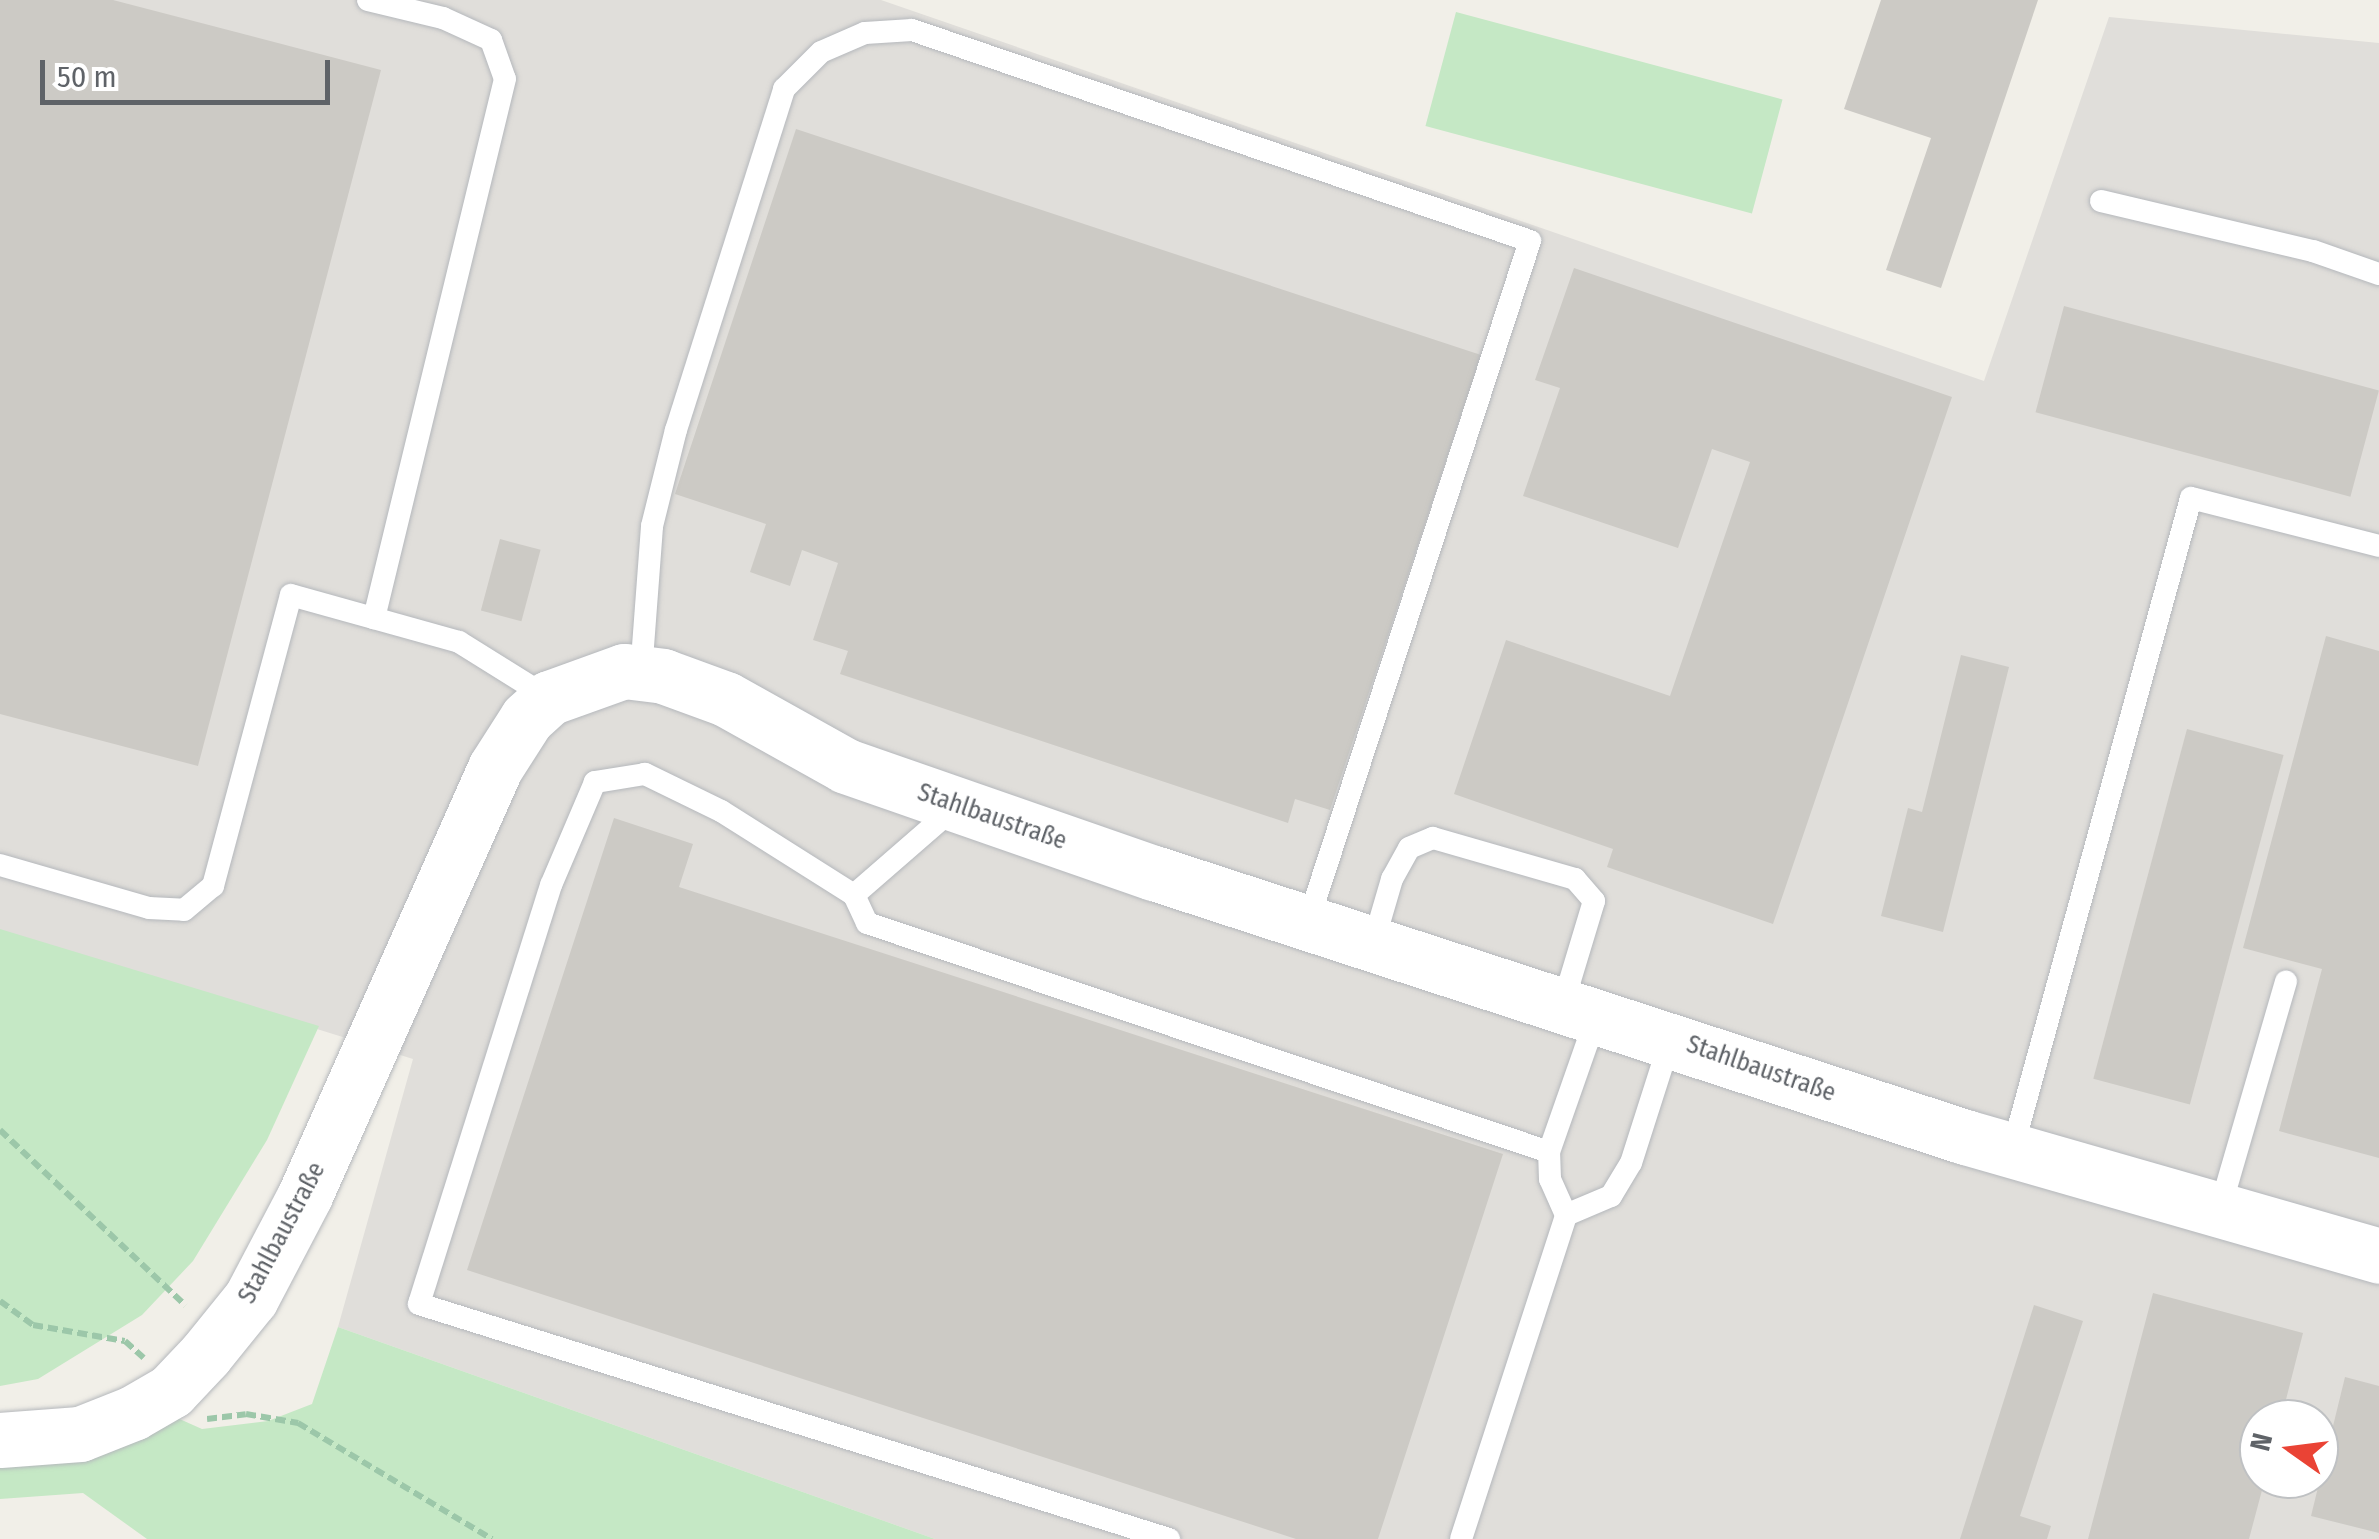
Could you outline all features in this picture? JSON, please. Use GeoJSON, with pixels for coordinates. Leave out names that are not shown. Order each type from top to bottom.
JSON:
{"type":"FeatureCollection","features":[{"type":"Feature","properties":{"kind":"street","name":"Stahlbaustraße"},"geometry":{"type":"LineString","coordinates":[[0,1440],[80,1434],[171,1392],[251,1298],[306,1196],[495,768],[527,718],[549,698],[594,676],[641,673],[726,698],[846,766],[956,805],[2012,1151],[2379,1256]]}},
{"type":"Feature","properties":{"kind":"lane"},"geometry":{"type":"LineString","coordinates":[[368,0],[443,18],[491,40],[505,79],[374,618]]}},
{"type":"Feature","properties":{"kind":"lane"},"geometry":{"type":"LineString","coordinates":[[641,673],[652,526],[676,430],[784,88],[821,52],[865,33],[912,30],[1530,241],[1308,922]]}},
{"type":"Feature","properties":{"kind":"lane"},"geometry":{"type":"LineString","coordinates":[[2102,201],[2313,250],[2379,274]]}},
{"type":"Feature","properties":{"kind":"lane"},"geometry":{"type":"LineString","coordinates":[[2012,1151],[2191,498],[2379,546]]}},
{"type":"Feature","properties":{"kind":"lane"},"geometry":{"type":"LineString","coordinates":[[0,865],[149,908],[184,910],[213,886],[292,595],[458,642],[549,698]]}},
{"type":"Feature","properties":{"kind":"lane"},"geometry":{"type":"LineString","coordinates":[[1169,1539],[419,1304],[551,885],[595,782],[645,774],[721,812],[854,895],[866,924],[1549,1152]]}},
{"type":"Feature","properties":{"kind":"lane"},"geometry":{"type":"LineString","coordinates":[[854,895],[956,805]]}},
{"type":"Feature","properties":{"kind":"lane"},"geometry":{"type":"LineString","coordinates":[[1374,944],[1392,879],[1409,848],[1434,838],[1575,879],[1594,902],[1580,1010],[1549,1152],[1550,1179],[1566,1215],[1461,1539]]}},
{"type":"Feature","properties":{"kind":"lane"},"geometry":{"type":"LineString","coordinates":[[2219,1212],[2286,982]]}},
{"type":"Feature","properties":{"kind":"lane"},"geometry":{"type":"LineString","coordinates":[[1566,1215],[1611,1196],[1631,1163],[1671,1039]]}},
{"type":"Feature","properties":{"kind":"path"},"geometry":{"type":"LineString","coordinates":[[0,1130],[197,1316]]}},
{"type":"Feature","properties":{"kind":"path"},"geometry":{"type":"LineString","coordinates":[[0,1301],[33,1325],[124,1341],[199,1420],[246,1414],[298,1423],[492,1539]]}},
{"type":"Feature","properties":{"kind":"shaded area"},"geometry":{"type":"Polygon","coordinates":[[[0,0],[881,0],[1984,381],[2109,17],[2379,43],[2379,1539],[935,1539],[338,1327],[413,1059],[0,930],[0,0]]]}},
{"type":"Feature","properties":{"kind":"green space"},"geometry":{"type":"Polygon","coordinates":[[[1456,12],[1782,99],[1752,213],[1425,126],[1456,12]]]}},
{"type":"Feature","properties":{"kind":"green space"},"geometry":{"type":"Polygon","coordinates":[[[0,929],[319,1026],[267,1140],[193,1261],[142,1315],[38,1379],[0,1386],[0,929]]]}},
{"type":"Feature","properties":{"kind":"green space"},"geometry":{"type":"Polygon","coordinates":[[[338,1327],[935,1539],[147,1539],[83,1493],[0,1499],[0,1466],[175,1417],[202,1429],[268,1421],[312,1404],[338,1327]]]}},
{"type":"Feature","properties":{"kind":"building"},"geometry":{"type":"Polygon","coordinates":[[[0,0],[113,0],[381,70],[198,766],[0,714],[0,0]]]}},
{"type":"Feature","properties":{"kind":"building"},"geometry":{"type":"Polygon","coordinates":[[[1881,0],[2038,0],[1941,288],[1886,270],[1931,138],[1844,109],[1881,0]]]}},
{"type":"Feature","properties":{"kind":"building"},"geometry":{"type":"Polygon","coordinates":[[[796,129],[1481,355],[1330,810],[1295,799],[1288,823],[840,674],[848,651],[813,640],[838,563],[802,550],[790,586],[750,572],[766,524],[675,494],[796,129]]]}},
{"type":"Feature","properties":{"kind":"building"},"geometry":{"type":"Polygon","coordinates":[[[1574,268],[1952,397],[1773,924],[1607,867],[1613,849],[1454,794],[1506,640],[1670,696],[1750,462],[1712,449],[1678,548],[1523,496],[1560,388],[1535,380],[1574,268]]]}},
{"type":"Feature","properties":{"kind":"building"},"geometry":{"type":"Polygon","coordinates":[[[2064,306],[2379,390],[2350,497],[2036,412],[2064,306]]]}},
{"type":"Feature","properties":{"kind":"building"},"geometry":{"type":"Polygon","coordinates":[[[500,539],[541,550],[521,621],[481,610],[500,539]]]}},
{"type":"Feature","properties":{"kind":"building"},"geometry":{"type":"Polygon","coordinates":[[[2326,636],[2379,651],[2379,1158],[2279,1131],[2322,969],[2243,948],[2326,636]]]}},
{"type":"Feature","properties":{"kind":"building"},"geometry":{"type":"Polygon","coordinates":[[[1961,655],[2009,667],[1943,932],[1881,916],[1908,808],[1922,812],[1961,655]]]}},
{"type":"Feature","properties":{"kind":"building"},"geometry":{"type":"Polygon","coordinates":[[[2187,729],[2284,755],[2190,1105],[2093,1079],[2187,729]]]}},
{"type":"Feature","properties":{"kind":"building"},"geometry":{"type":"Polygon","coordinates":[[[614,818],[693,844],[679,887],[1503,1154],[1378,1539],[1296,1539],[467,1270],[614,818]]]}},
{"type":"Feature","properties":{"kind":"building"},"geometry":{"type":"Polygon","coordinates":[[[2153,1293],[2303,1333],[2286,1399],[2239,1399],[2239,1499],[2260,1499],[2249,1539],[2088,1539],[2153,1293]]]}},
{"type":"Feature","properties":{"kind":"building"},"geometry":{"type":"Polygon","coordinates":[[[2034,1305],[2083,1321],[2020,1516],[2051,1526],[2047,1539],[1960,1539],[2034,1305]]]}},
{"type":"Feature","properties":{"kind":"building"},"geometry":{"type":"Polygon","coordinates":[[[2345,1377],[2379,1386],[2379,1533],[2311,1516],[2315,1499],[2339,1499],[2339,1402],[2345,1377]]]}}]}
